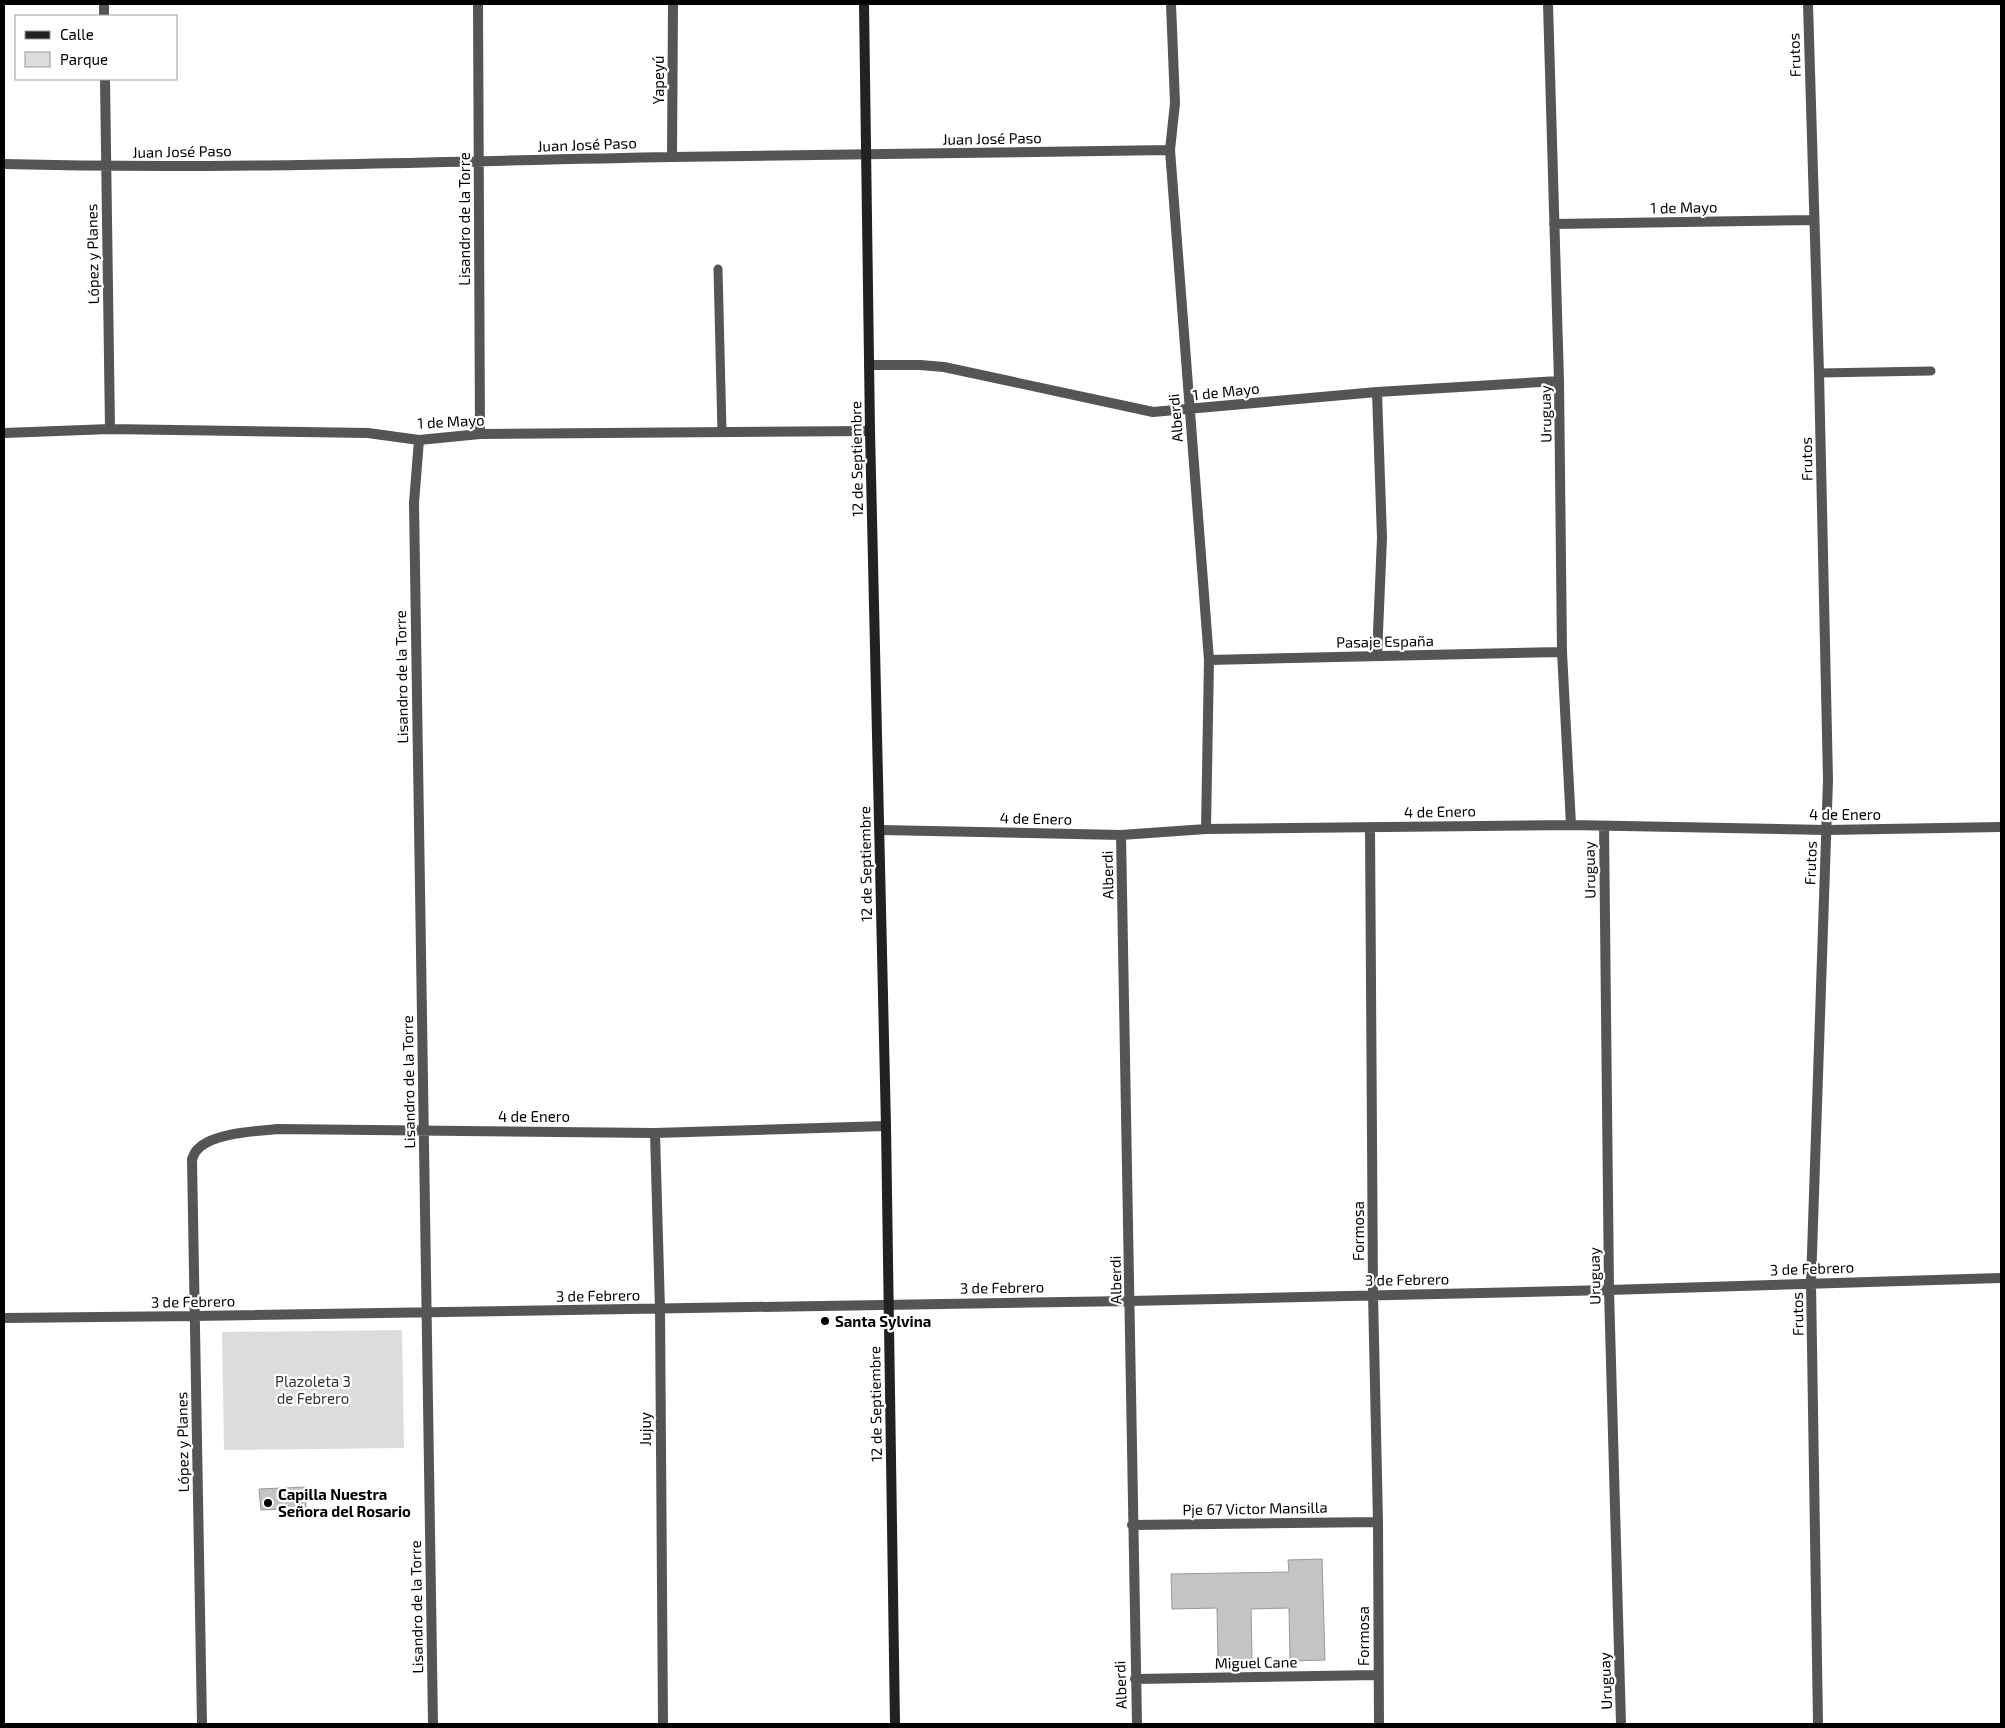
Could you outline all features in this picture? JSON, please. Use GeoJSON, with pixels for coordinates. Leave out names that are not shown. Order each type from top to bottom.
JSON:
{"type":"FeatureCollection","features":[{"type":"Feature","properties":{"kind":"street","name":"Lisandro de la Torre"},"geometry":{"type":"LineString","coordinates":[[478,4],[480,434]]}},
{"type":"Feature","properties":{"kind":"street","name":"Yapeyú"},"geometry":{"type":"LineString","coordinates":[[672,157],[673,4]]}},
{"type":"Feature","properties":{"kind":"street","name":"12 de Septiembre"},"geometry":{"type":"LineString","coordinates":[[864,4],[870,431],[886,1126],[895,1724]]}},
{"type":"Feature","properties":{"kind":"street","name":"Alberdi"},"geometry":{"type":"LineString","coordinates":[[1171,4],[1175,103],[1170,150],[1209,660],[1206,829]]}},
{"type":"Feature","properties":{"kind":"street","name":"Uruguay"},"geometry":{"type":"LineString","coordinates":[[1548,4],[1559,381],[1562,652],[1571,825]]}},
{"type":"Feature","properties":{"kind":"street","name":"Frutos"},"geometry":{"type":"LineString","coordinates":[[1808,4],[1828,780],[1811,1283],[1818,1724]]}},
{"type":"Feature","properties":{"kind":"street","name":"López y Planes"},"geometry":{"type":"LineString","coordinates":[[105,80],[110,429]]}},
{"type":"Feature","properties":{"kind":"street","name":"Juan José Paso"},"geometry":{"type":"LineString","coordinates":[[4,164],[106,167],[1170,150]]}},
{"type":"Feature","properties":{"kind":"street","name":"1 de Mayo"},"geometry":{"type":"LineString","coordinates":[[1554,224],[1814,220]]}},
{"type":"Feature","properties":{"kind":"street","name":"1 de Mayo"},"geometry":{"type":"LineString","coordinates":[[869,365],[944,367],[1136,410],[1153,412],[1377,392],[1559,381]]}},
{"type":"Feature","properties":{"kind":"street"},"geometry":{"type":"LineString","coordinates":[[1377,392],[1382,538],[1377,656]]}},
{"type":"Feature","properties":{"kind":"street","name":"1 de Mayo"},"geometry":{"type":"LineString","coordinates":[[4,433],[110,429],[368,433],[419,440],[480,434],[870,431]]}},
{"type":"Feature","properties":{"kind":"street","name":"Lisandro de la Torre"},"geometry":{"type":"LineString","coordinates":[[419,440],[414,503],[433,1724]]}},
{"type":"Feature","properties":{"kind":"street","name":"Pasaje España"},"geometry":{"type":"LineString","coordinates":[[1209,660],[1562,652]]}},
{"type":"Feature","properties":{"kind":"street","name":"4 de Enero"},"geometry":{"type":"LineString","coordinates":[[880,830],[1121,835],[1206,829],[1571,825],[1826,830],[2001,827]]}},
{"type":"Feature","properties":{"kind":"street","name":"Uruguay"},"geometry":{"type":"LineString","coordinates":[[1604,826],[1609,1290],[1621,1724]]}},
{"type":"Feature","properties":{"kind":"street","name":"Formosa"},"geometry":{"type":"LineString","coordinates":[[1370,827],[1373,1294],[1378,1522],[1379,1724]]}},
{"type":"Feature","properties":{"kind":"street","name":"Alberdi"},"geometry":{"type":"LineString","coordinates":[[1121,835],[1136,1724]]}},
{"type":"Feature","properties":{"kind":"street","name":"4 de Enero"},"geometry":{"type":"LineString","coordinates":[[192,1159],[196,1150],[206,1142],[226,1136],[260,1130],[655,1133],[886,1126]]}},
{"type":"Feature","properties":{"kind":"street","name":"Jujuy"},"geometry":{"type":"LineString","coordinates":[[655,1133],[660,1309],[663,1724]]}},
{"type":"Feature","properties":{"kind":"street","name":"López y Planes"},"geometry":{"type":"LineString","coordinates":[[192,1159],[202,1724]]}},
{"type":"Feature","properties":{"kind":"street","name":"3 de Febrero"},"geometry":{"type":"LineString","coordinates":[[4,1318],[660,1309],[888,1303],[1130,1301],[1609,1290],[2001,1278]]}},
{"type":"Feature","properties":{"kind":"street","name":"Pje 67 Victor Mansilla"},"geometry":{"type":"LineString","coordinates":[[1132,1525],[1378,1522]]}},
{"type":"Feature","properties":{"kind":"street","name":"Miguel Cane"},"geometry":{"type":"LineString","coordinates":[[1135,1679],[1378,1675]]}},
{"type":"Feature","properties":{"kind":"lane"},"geometry":{"type":"LineString","coordinates":[[718,268],[722,432]]}},
{"type":"Feature","properties":{"kind":"lane"},"geometry":{"type":"LineString","coordinates":[[1819,374],[1931,370]]}},
{"type":"Feature","properties":{"kind":"green space","name":"Plazoleta 3 de Febrero"},"geometry":{"type":"Polygon","coordinates":[[[402,1330],[404,1448],[224,1450],[222,1332],[402,1330]]]}},
{"type":"Feature","properties":{"kind":"building","name":"Capilla Nuestra Señora del Rosario"},"geometry":{"type":"Polygon","coordinates":[[[306,1487],[306,1508],[261,1510],[259,1489],[306,1487]]]}},
{"type":"Feature","properties":{"kind":"building"},"geometry":{"type":"Polygon","coordinates":[[[1322,1559],[1325,1660],[1290,1661],[1289,1608],[1251,1609],[1252,1659],[1218,1660],[1217,1608],[1172,1609],[1171,1574],[1289,1572],[1288,1560],[1322,1559]]]}},
{"type":"Feature","properties":{"kind":"place","name":"Santa Sylvina"},"geometry":{"type":"Point","coordinates":[825,1321]}},
{"type":"Feature","properties":{"kind":"place","name":"Capilla Nuestra Señora del Rosario"},"geometry":{"type":"Point","coordinates":[268,1503]}}]}
